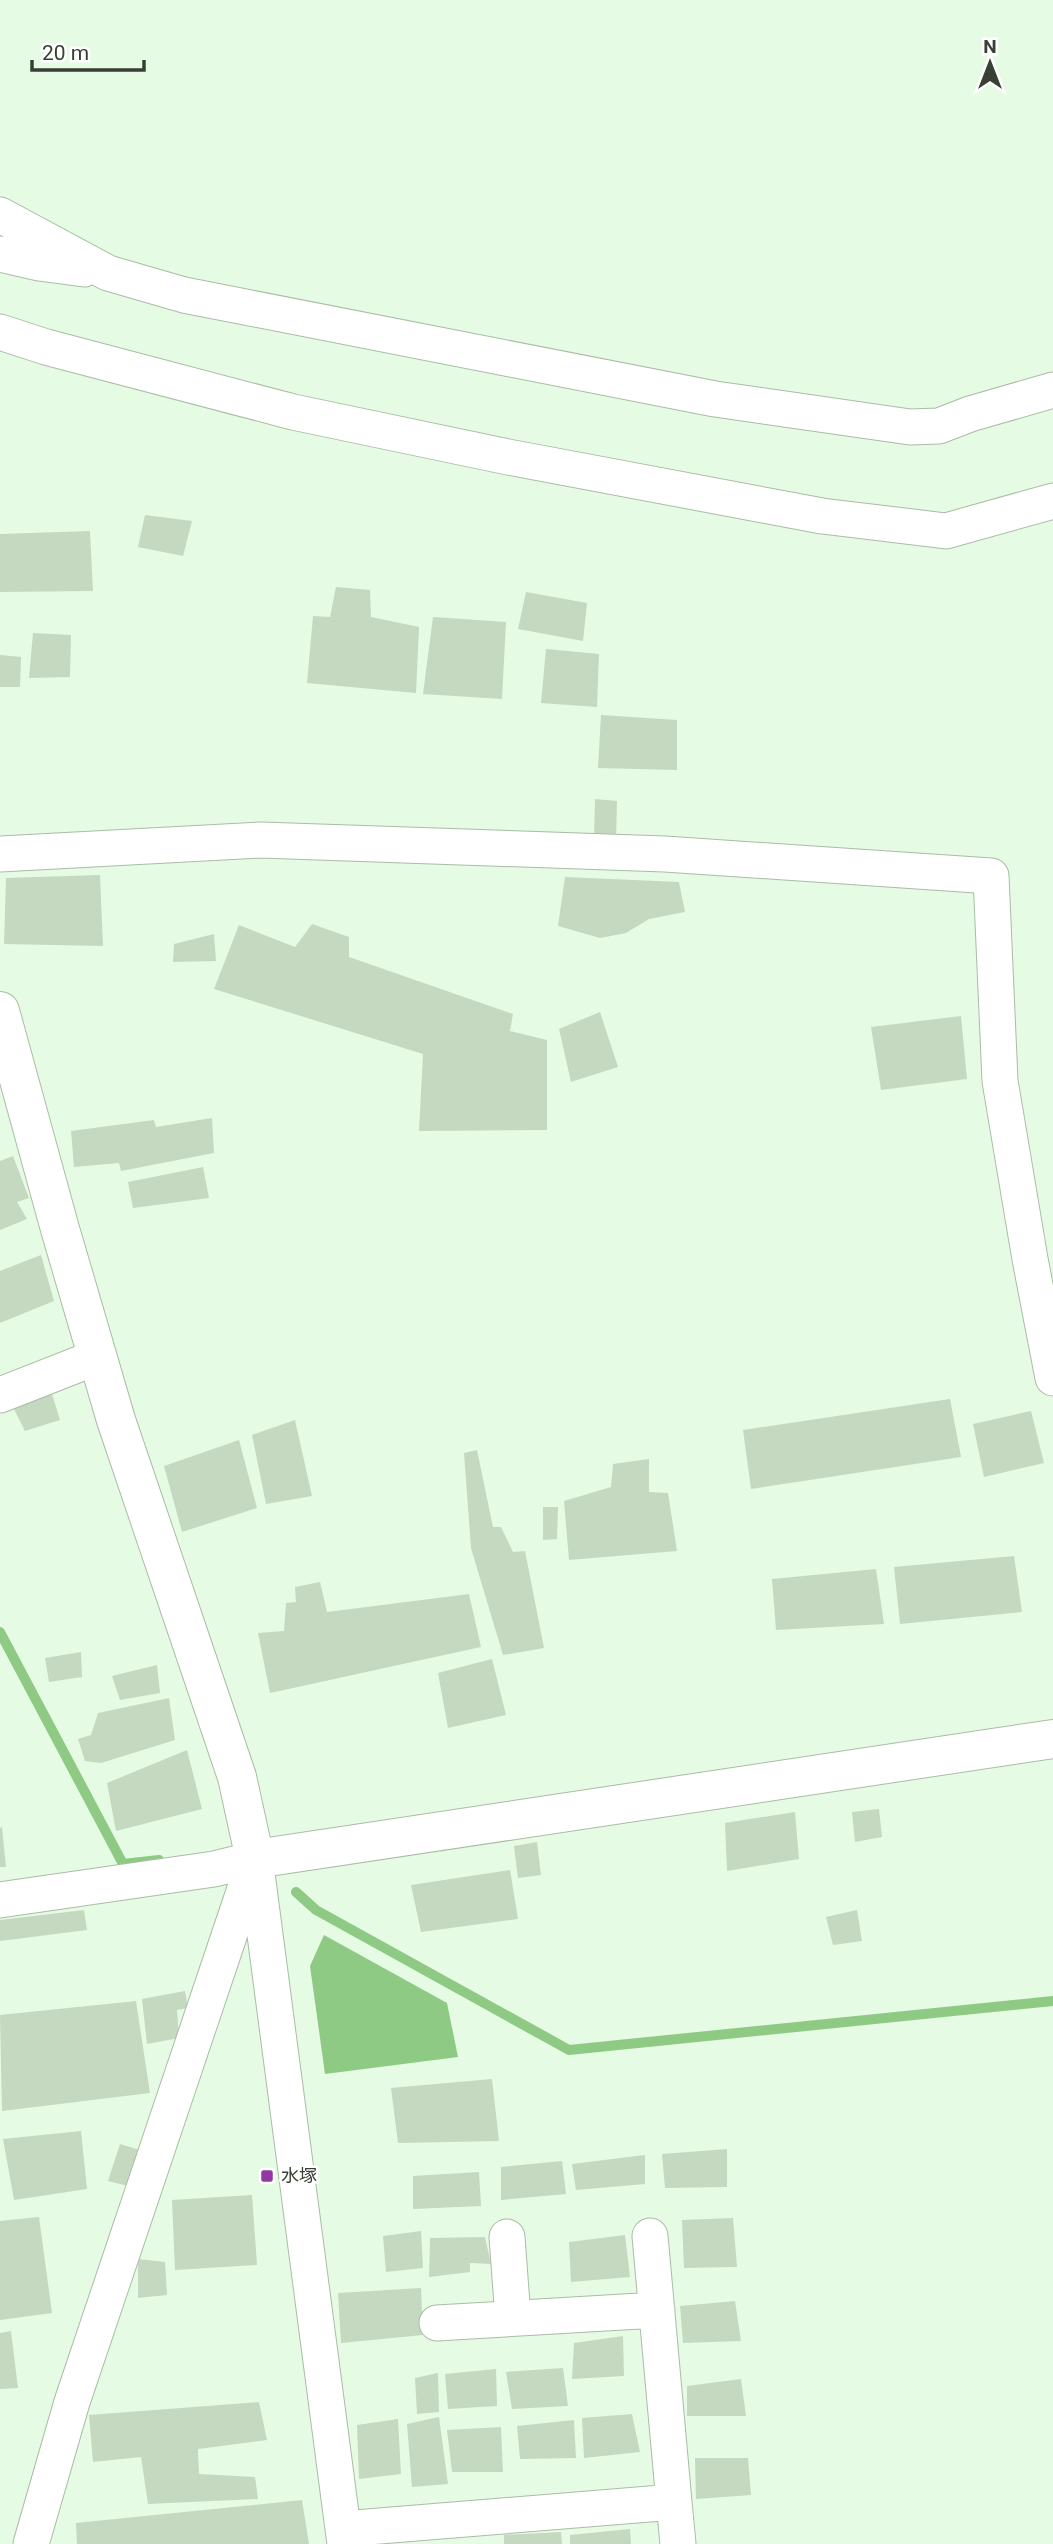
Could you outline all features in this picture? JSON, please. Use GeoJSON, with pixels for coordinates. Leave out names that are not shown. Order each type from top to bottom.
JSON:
{"type":"FeatureCollection","features":[{"type":"Feature","properties":{"kind":"street"},"geometry":{"type":"LineString","coordinates":[[0,215],[108,273]]}},
{"type":"Feature","properties":{"kind":"street"},"geometry":{"type":"LineString","coordinates":[[0,254],[39,263],[108,273],[184,295],[715,399],[910,427],[939,426],[1053,390]]}},
{"type":"Feature","properties":{"kind":"street"},"geometry":{"type":"LineString","coordinates":[[0,332],[46,347],[293,412],[508,457],[822,516],[946,531],[1053,501]]}},
{"type":"Feature","properties":{"kind":"street"},"geometry":{"type":"LineString","coordinates":[[0,853],[261,839],[665,855],[990,876],[1000,1081],[1053,1378]]}},
{"type":"Feature","properties":{"kind":"street"},"geometry":{"type":"LineString","coordinates":[[0,1011],[116,1420],[237,1777],[255,1859],[344,2537],[674,2502]]}},
{"type":"Feature","properties":{"kind":"street"},"geometry":{"type":"LineString","coordinates":[[0,1395],[97,1357]]}},
{"type":"Feature","properties":{"kind":"street"},"geometry":{"type":"LineString","coordinates":[[0,1900],[1053,1739]]}},
{"type":"Feature","properties":{"kind":"street"},"geometry":{"type":"LineString","coordinates":[[31,2544],[72,2402],[255,1859]]}},
{"type":"Feature","properties":{"kind":"street"},"geometry":{"type":"LineString","coordinates":[[650,2236],[678,2544]]}},
{"type":"Feature","properties":{"kind":"street"},"geometry":{"type":"LineString","coordinates":[[508,2237],[513,2318]]}},
{"type":"Feature","properties":{"kind":"street"},"geometry":{"type":"LineString","coordinates":[[437,2323],[657,2310]]}},
{"type":"Feature","properties":{"kind":"shaded area"},"geometry":{"type":"Polygon","coordinates":[[[324,1935],[447,2003],[458,2057],[325,2074],[310,1966],[324,1935]]]}},
{"type":"Feature","properties":{"kind":"building"},"geometry":{"type":"Polygon","coordinates":[[[145,515],[192,521],[183,556],[138,547],[145,515]]]}},
{"type":"Feature","properties":{"kind":"building"},"geometry":{"type":"Polygon","coordinates":[[[90,531],[93,591],[0,592],[0,534],[90,531]]]}},
{"type":"Feature","properties":{"kind":"building"},"geometry":{"type":"Polygon","coordinates":[[[336,587],[370,590],[371,617],[419,627],[416,693],[307,683],[313,616],[330,617],[336,587]]]}},
{"type":"Feature","properties":{"kind":"building"},"geometry":{"type":"Polygon","coordinates":[[[526,592],[587,603],[583,641],[518,629],[526,592]]]}},
{"type":"Feature","properties":{"kind":"building"},"geometry":{"type":"Polygon","coordinates":[[[433,617],[506,622],[502,699],[423,694],[433,617]]]}},
{"type":"Feature","properties":{"kind":"building"},"geometry":{"type":"Polygon","coordinates":[[[33,633],[71,635],[70,677],[29,678],[33,633]]]}},
{"type":"Feature","properties":{"kind":"building"},"geometry":{"type":"Polygon","coordinates":[[[546,649],[599,654],[597,707],[541,703],[546,649]]]}},
{"type":"Feature","properties":{"kind":"building"},"geometry":{"type":"Polygon","coordinates":[[[0,655],[21,657],[20,687],[0,687],[0,655]]]}},
{"type":"Feature","properties":{"kind":"building"},"geometry":{"type":"Polygon","coordinates":[[[601,715],[677,720],[677,770],[598,768],[601,715]]]}},
{"type":"Feature","properties":{"kind":"building"},"geometry":{"type":"Polygon","coordinates":[[[595,799],[617,801],[616,840],[594,837],[595,799]]]}},
{"type":"Feature","properties":{"kind":"building"},"geometry":{"type":"Polygon","coordinates":[[[100,875],[103,946],[4,944],[6,878],[100,875]]]}},
{"type":"Feature","properties":{"kind":"building"},"geometry":{"type":"Polygon","coordinates":[[[565,877],[679,882],[685,912],[649,919],[626,933],[600,938],[558,926],[565,877]]]}},
{"type":"Feature","properties":{"kind":"building"},"geometry":{"type":"Polygon","coordinates":[[[312,924],[349,937],[349,957],[513,1014],[510,1031],[547,1040],[547,1130],[419,1131],[423,1054],[214,989],[239,925],[295,947],[312,924]]]}},
{"type":"Feature","properties":{"kind":"building"},"geometry":{"type":"Polygon","coordinates":[[[214,934],[216,961],[173,962],[174,944],[214,934]]]}},
{"type":"Feature","properties":{"kind":"building"},"geometry":{"type":"Polygon","coordinates":[[[600,1012],[618,1067],[571,1082],[559,1029],[600,1012]]]}},
{"type":"Feature","properties":{"kind":"building"},"geometry":{"type":"Polygon","coordinates":[[[961,1016],[967,1079],[881,1090],[871,1027],[961,1016]]]}},
{"type":"Feature","properties":{"kind":"building"},"geometry":{"type":"Polygon","coordinates":[[[212,1118],[214,1153],[121,1171],[119,1163],[74,1167],[71,1131],[154,1120],[156,1127],[212,1118]]]}},
{"type":"Feature","properties":{"kind":"building"},"geometry":{"type":"Polygon","coordinates":[[[13,1156],[29,1198],[17,1202],[27,1219],[0,1230],[0,1161],[13,1156]]]}},
{"type":"Feature","properties":{"kind":"building"},"geometry":{"type":"Polygon","coordinates":[[[203,1167],[209,1198],[133,1208],[128,1182],[203,1167]]]}},
{"type":"Feature","properties":{"kind":"building"},"geometry":{"type":"Polygon","coordinates":[[[41,1255],[54,1301],[0,1323],[0,1271],[41,1255]]]}},
{"type":"Feature","properties":{"kind":"building"},"geometry":{"type":"Polygon","coordinates":[[[52,1394],[60,1420],[25,1431],[13,1407],[52,1394]]]}},
{"type":"Feature","properties":{"kind":"building"},"geometry":{"type":"Polygon","coordinates":[[[950,1399],[961,1457],[751,1489],[743,1430],[950,1399]]]}},
{"type":"Feature","properties":{"kind":"building"},"geometry":{"type":"Polygon","coordinates":[[[1031,1411],[1044,1463],[984,1477],[973,1424],[1031,1411]]]}},
{"type":"Feature","properties":{"kind":"building"},"geometry":{"type":"Polygon","coordinates":[[[295,1420],[312,1496],[266,1504],[252,1435],[295,1420]]]}},
{"type":"Feature","properties":{"kind":"building"},"geometry":{"type":"Polygon","coordinates":[[[239,1440],[257,1508],[182,1532],[164,1466],[239,1440]]]}},
{"type":"Feature","properties":{"kind":"building"},"geometry":{"type":"Polygon","coordinates":[[[477,1450],[493,1527],[501,1527],[513,1552],[525,1551],[544,1648],[503,1655],[471,1548],[464,1453],[477,1450]]]}},
{"type":"Feature","properties":{"kind":"building"},"geometry":{"type":"Polygon","coordinates":[[[649,1459],[649,1492],[668,1493],[677,1551],[569,1560],[564,1501],[611,1487],[613,1464],[649,1459]]]}},
{"type":"Feature","properties":{"kind":"building"},"geometry":{"type":"Polygon","coordinates":[[[543,1507],[558,1507],[557,1539],[543,1540],[543,1507]]]}},
{"type":"Feature","properties":{"kind":"building"},"geometry":{"type":"Polygon","coordinates":[[[1014,1556],[1022,1612],[900,1624],[894,1567],[1014,1556]]]}},
{"type":"Feature","properties":{"kind":"building"},"geometry":{"type":"Polygon","coordinates":[[[876,1569],[884,1624],[776,1630],[772,1579],[876,1569]]]}},
{"type":"Feature","properties":{"kind":"building"},"geometry":{"type":"Polygon","coordinates":[[[320,1582],[327,1612],[469,1594],[481,1647],[270,1693],[258,1633],[284,1631],[286,1603],[296,1602],[295,1587],[320,1582]]]}},
{"type":"Feature","properties":{"kind":"building"},"geometry":{"type":"Polygon","coordinates":[[[81,1652],[82,1677],[49,1682],[45,1658],[81,1652]]]}},
{"type":"Feature","properties":{"kind":"building"},"geometry":{"type":"Polygon","coordinates":[[[492,1659],[506,1715],[448,1728],[438,1673],[492,1659]]]}},
{"type":"Feature","properties":{"kind":"building"},"geometry":{"type":"Polygon","coordinates":[[[157,1665],[160,1693],[120,1700],[112,1676],[157,1665]]]}},
{"type":"Feature","properties":{"kind":"building"},"geometry":{"type":"Polygon","coordinates":[[[169,1698],[175,1740],[101,1763],[85,1761],[78,1739],[91,1735],[98,1713],[169,1698]]]}},
{"type":"Feature","properties":{"kind":"building"},"geometry":{"type":"Polygon","coordinates":[[[187,1750],[202,1809],[116,1831],[107,1783],[187,1750]]]}},
{"type":"Feature","properties":{"kind":"building"},"geometry":{"type":"Polygon","coordinates":[[[879,1809],[882,1837],[855,1842],[852,1812],[879,1809]]]}},
{"type":"Feature","properties":{"kind":"building"},"geometry":{"type":"Polygon","coordinates":[[[795,1812],[799,1859],[727,1871],[725,1823],[795,1812]]]}},
{"type":"Feature","properties":{"kind":"building"},"geometry":{"type":"Polygon","coordinates":[[[2,1827],[6,1867],[0,1867],[2,1827]]]}},
{"type":"Feature","properties":{"kind":"building"},"geometry":{"type":"Polygon","coordinates":[[[537,1842],[541,1875],[518,1878],[514,1846],[537,1842]]]}},
{"type":"Feature","properties":{"kind":"building"},"geometry":{"type":"Polygon","coordinates":[[[510,1870],[518,1919],[421,1932],[411,1885],[510,1870]]]}},
{"type":"Feature","properties":{"kind":"building"},"geometry":{"type":"Polygon","coordinates":[[[84,1910],[87,1930],[0,1941],[0,1920],[84,1910]]]}},
{"type":"Feature","properties":{"kind":"building"},"geometry":{"type":"Polygon","coordinates":[[[857,1910],[862,1941],[833,1945],[826,1917],[857,1910]]]}},
{"type":"Feature","properties":{"kind":"building"},"geometry":{"type":"Polygon","coordinates":[[[185,1991],[188,2008],[177,2010],[179,2038],[147,2044],[142,1999],[185,1991]]]}},
{"type":"Feature","properties":{"kind":"building"},"geometry":{"type":"Polygon","coordinates":[[[136,2001],[150,2093],[2,2111],[0,2015],[136,2001]]]}},
{"type":"Feature","properties":{"kind":"building"},"geometry":{"type":"Polygon","coordinates":[[[492,2079],[499,2141],[398,2143],[391,2088],[492,2079]]]}},
{"type":"Feature","properties":{"kind":"building"},"geometry":{"type":"Polygon","coordinates":[[[81,2131],[87,2189],[14,2200],[3,2139],[81,2131]]]}},
{"type":"Feature","properties":{"kind":"building"},"geometry":{"type":"Polygon","coordinates":[[[120,2144],[140,2150],[128,2186],[108,2181],[120,2144]]]}},
{"type":"Feature","properties":{"kind":"building"},"geometry":{"type":"Polygon","coordinates":[[[727,2149],[727,2187],[665,2188],[662,2154],[727,2149]]]}},
{"type":"Feature","properties":{"kind":"building"},"geometry":{"type":"Polygon","coordinates":[[[645,2155],[645,2184],[576,2190],[572,2164],[645,2155]]]}},
{"type":"Feature","properties":{"kind":"building"},"geometry":{"type":"Polygon","coordinates":[[[562,2161],[566,2194],[501,2200],[501,2167],[562,2161]]]}},
{"type":"Feature","properties":{"kind":"building"},"geometry":{"type":"Polygon","coordinates":[[[479,2172],[481,2206],[413,2209],[413,2176],[479,2172]]]}},
{"type":"Feature","properties":{"kind":"building"},"geometry":{"type":"Polygon","coordinates":[[[252,2195],[257,2265],[175,2270],[172,2200],[252,2195]]]}},
{"type":"Feature","properties":{"kind":"building"},"geometry":{"type":"Polygon","coordinates":[[[39,2217],[52,2313],[0,2320],[0,2221],[39,2217]]]}},
{"type":"Feature","properties":{"kind":"building"},"geometry":{"type":"Polygon","coordinates":[[[733,2218],[737,2267],[684,2268],[682,2220],[733,2218]]]}},
{"type":"Feature","properties":{"kind":"building"},"geometry":{"type":"Polygon","coordinates":[[[421,2231],[423,2268],[386,2272],[383,2236],[421,2231]]]}},
{"type":"Feature","properties":{"kind":"building"},"geometry":{"type":"Polygon","coordinates":[[[625,2235],[630,2277],[571,2282],[569,2242],[625,2235]]]}},
{"type":"Feature","properties":{"kind":"building"},"geometry":{"type":"Polygon","coordinates":[[[485,2237],[491,2264],[470,2263],[470,2272],[429,2277],[430,2238],[485,2237]]]}},
{"type":"Feature","properties":{"kind":"building"},"geometry":{"type":"Polygon","coordinates":[[[138,2259],[165,2262],[167,2295],[138,2298],[138,2259]]]}},
{"type":"Feature","properties":{"kind":"building"},"geometry":{"type":"Polygon","coordinates":[[[421,2288],[423,2335],[341,2343],[338,2293],[421,2288]]]}},
{"type":"Feature","properties":{"kind":"building"},"geometry":{"type":"Polygon","coordinates":[[[735,2301],[741,2341],[683,2343],[680,2306],[735,2301]]]}},
{"type":"Feature","properties":{"kind":"building"},"geometry":{"type":"Polygon","coordinates":[[[11,2331],[18,2388],[0,2389],[0,2333],[11,2331]]]}},
{"type":"Feature","properties":{"kind":"building"},"geometry":{"type":"Polygon","coordinates":[[[623,2336],[624,2376],[572,2379],[574,2343],[623,2336]]]}},
{"type":"Feature","properties":{"kind":"building"},"geometry":{"type":"Polygon","coordinates":[[[563,2368],[568,2406],[512,2409],[506,2372],[563,2368]]]}},
{"type":"Feature","properties":{"kind":"building"},"geometry":{"type":"Polygon","coordinates":[[[496,2369],[497,2406],[448,2409],[445,2374],[496,2369]]]}},
{"type":"Feature","properties":{"kind":"building"},"geometry":{"type":"Polygon","coordinates":[[[438,2373],[439,2412],[417,2414],[415,2378],[438,2373]]]}},
{"type":"Feature","properties":{"kind":"building"},"geometry":{"type":"Polygon","coordinates":[[[741,2379],[746,2416],[687,2416],[687,2386],[741,2379]]]}},
{"type":"Feature","properties":{"kind":"building"},"geometry":{"type":"Polygon","coordinates":[[[259,2402],[267,2440],[198,2449],[199,2474],[255,2477],[258,2499],[148,2504],[141,2457],[93,2462],[89,2415],[259,2402]]]}},
{"type":"Feature","properties":{"kind":"building"},"geometry":{"type":"Polygon","coordinates":[[[632,2414],[640,2452],[584,2458],[582,2418],[632,2414]]]}},
{"type":"Feature","properties":{"kind":"building"},"geometry":{"type":"Polygon","coordinates":[[[439,2417],[448,2484],[412,2487],[407,2424],[439,2417]]]}},
{"type":"Feature","properties":{"kind":"building"},"geometry":{"type":"Polygon","coordinates":[[[398,2419],[401,2474],[359,2479],[357,2425],[398,2419]]]}},
{"type":"Feature","properties":{"kind":"building"},"geometry":{"type":"Polygon","coordinates":[[[574,2420],[576,2458],[520,2459],[517,2426],[574,2420]]]}},
{"type":"Feature","properties":{"kind":"building"},"geometry":{"type":"Polygon","coordinates":[[[501,2427],[503,2472],[452,2472],[447,2430],[501,2427]]]}},
{"type":"Feature","properties":{"kind":"building"},"geometry":{"type":"Polygon","coordinates":[[[695,2458],[748,2458],[751,2495],[696,2499],[695,2458]]]}},
{"type":"Feature","properties":{"kind":"building"},"geometry":{"type":"Polygon","coordinates":[[[302,2500],[309,2544],[77,2544],[76,2523],[302,2500]]]}},
{"type":"Feature","properties":{"kind":"building"},"geometry":{"type":"Polygon","coordinates":[[[630,2529],[631,2544],[570,2544],[570,2535],[630,2529]]]}},
{"type":"Feature","properties":{"kind":"building"},"geometry":{"type":"Polygon","coordinates":[[[561,2532],[562,2544],[504,2544],[504,2535],[561,2532]]]}},
{"type":"Feature","properties":{"kind":"waterway"},"geometry":{"type":"LineString","coordinates":[[0,1632],[123,1864],[159,1860]]}},
{"type":"Feature","properties":{"kind":"waterway"},"geometry":{"type":"LineString","coordinates":[[296,1892],[316,1910],[569,2050],[1053,2001]]}},
{"type":"Feature","properties":{"kind":"place","name":"水塚"},"geometry":{"type":"Point","coordinates":[267,2176]}}]}
